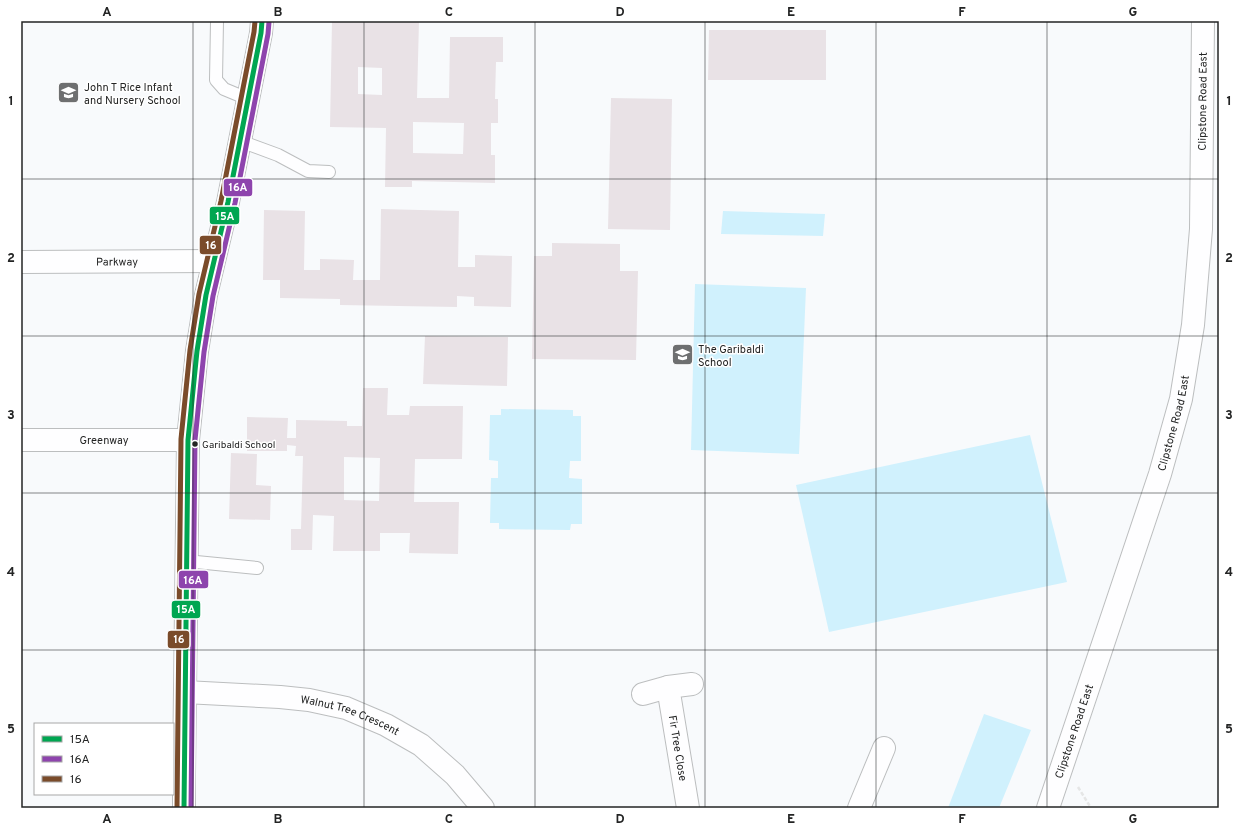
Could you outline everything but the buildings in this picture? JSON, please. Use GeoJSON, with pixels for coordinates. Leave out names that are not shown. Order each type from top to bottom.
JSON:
{"type":"FeatureCollection","features":[{"type":"Feature","properties":{"kind":"street"},"geometry":{"type":"LineString","coordinates":[[184,808],[188,440],[197,350],[206,295],[228,202],[261,33],[262,21]]}},
{"type":"Feature","properties":{"kind":"street","name":"Clipstone Road East"},"geometry":{"type":"LineString","coordinates":[[1048,808],[1160,474],[1181,399],[1193,325],[1201,229],[1203,21]]}},
{"type":"Feature","properties":{"kind":"street","name":"Parkway"},"geometry":{"type":"LineString","coordinates":[[21,262],[214,261]]}},
{"type":"Feature","properties":{"kind":"street","name":"Greenway"},"geometry":{"type":"LineString","coordinates":[[21,440],[188,440]]}},
{"type":"Feature","properties":{"kind":"street"},"geometry":{"type":"LineString","coordinates":[[643,694],[692,684]]}},
{"type":"Feature","properties":{"kind":"street","name":"Fir Tree Close"},"geometry":{"type":"LineString","coordinates":[[668,688],[688,808]]}},
{"type":"Feature","properties":{"kind":"street","name":"Walnut Tree Crescent"},"geometry":{"type":"LineString","coordinates":[[185,692],[280,697],[309,700],[346,708],[386,725],[421,745],[455,775],[483,808]]}},
{"type":"Feature","properties":{"kind":"street"},"geometry":{"type":"LineString","coordinates":[[859,808],[884,748]]}},
{"type":"Feature","properties":{"kind":"lane"},"geometry":{"type":"LineString","coordinates":[[217,21],[216,80],[224,89],[248,99]]}},
{"type":"Feature","properties":{"kind":"lane"},"geometry":{"type":"LineString","coordinates":[[240,140],[278,155],[308,171],[329,172]]}},
{"type":"Feature","properties":{"kind":"lane"},"geometry":{"type":"LineString","coordinates":[[186,561],[257,568]]}},
{"type":"Feature","properties":{"kind":"shaded area"},"geometry":{"type":"Polygon","coordinates":[[[723,211],[825,214],[823,236],[721,234],[723,211]]]}},
{"type":"Feature","properties":{"kind":"shaded area"},"geometry":{"type":"Polygon","coordinates":[[[695,284],[806,288],[799,454],[691,450],[695,284]]]}},
{"type":"Feature","properties":{"kind":"shaded area"},"geometry":{"type":"Polygon","coordinates":[[[501,409],[573,410],[573,416],[581,416],[581,461],[570,461],[569,478],[582,479],[582,524],[571,524],[570,530],[499,529],[499,523],[490,523],[491,478],[498,478],[498,461],[489,460],[490,415],[501,415],[501,409]]]}},
{"type":"Feature","properties":{"kind":"shaded area"},"geometry":{"type":"Polygon","coordinates":[[[1030,435],[1067,582],[829,632],[796,485],[1030,435]]]}},
{"type":"Feature","properties":{"kind":"shaded area"},"geometry":{"type":"Polygon","coordinates":[[[984,714],[1031,730],[999,808],[948,808],[984,714]]]}},
{"type":"Feature","properties":{"kind":"transit line","name":"16"},"geometry":{"type":"LineString","coordinates":[[177,808],[181,439],[190,350],[199,294],[221,201],[255,21]]}},
{"type":"Feature","properties":{"kind":"transit line","name":"15A"},"geometry":{"type":"LineString","coordinates":[[184,808],[188,440],[197,351],[206,295],[228,202],[261,33],[262,21]]}},
{"type":"Feature","properties":{"kind":"transit line","name":"16A"},"geometry":{"type":"LineString","coordinates":[[191,808],[195,440],[204,352],[213,296],[235,203],[268,34],[269,22]]}},
{"type":"Feature","properties":{"kind":"place","name":"John T Rice Infant and Nursery School"},"geometry":{"type":"Point","coordinates":[68,93]}},
{"type":"Feature","properties":{"kind":"place","name":"The Garibaldi School"},"geometry":{"type":"Point","coordinates":[682,355]}},
{"type":"Feature","properties":{"kind":"place","name":"Garibaldi School"},"geometry":{"type":"Point","coordinates":[195,444]}}]}
